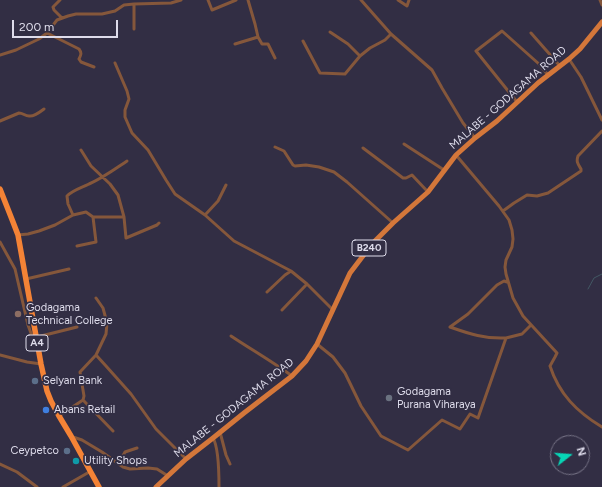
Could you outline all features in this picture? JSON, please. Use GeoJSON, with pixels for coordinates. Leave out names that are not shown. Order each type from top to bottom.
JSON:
{"type":"FeatureCollection","features":[{"type":"Feature","properties":{"kind":"highway","name":"A4"},"geometry":{"type":"LineString","coordinates":[[0,189],[18,235],[40,361],[47,391],[59,416],[99,487]]}},
{"type":"Feature","properties":{"kind":"main road","name":"MALABE - GODAGAMA ROAD"},"geometry":{"type":"LineString","coordinates":[[156,487],[186,459],[292,376],[306,361],[317,344],[350,273],[372,244],[428,192],[456,155],[497,121],[538,83],[580,50],[602,22]]}},
{"type":"Feature","properties":{"kind":"street"},"geometry":{"type":"LineString","coordinates":[[60,0],[53,7],[62,18]]}},
{"type":"Feature","properties":{"kind":"street"},"geometry":{"type":"LineString","coordinates":[[0,55],[16,50],[35,41],[47,34],[57,20],[68,16],[76,14],[102,14],[115,11],[124,5],[171,3],[181,0]]}},
{"type":"Feature","properties":{"kind":"street"},"geometry":{"type":"LineString","coordinates":[[208,0],[212,10],[236,0]]}},
{"type":"Feature","properties":{"kind":"street"},"geometry":{"type":"LineString","coordinates":[[248,0],[258,37],[262,44],[268,44],[275,58]]}},
{"type":"Feature","properties":{"kind":"street"},"geometry":{"type":"LineString","coordinates":[[361,0],[391,34],[432,70],[463,123],[475,138]]}},
{"type":"Feature","properties":{"kind":"street"},"geometry":{"type":"LineString","coordinates":[[398,0],[407,6],[410,0]]}},
{"type":"Feature","properties":{"kind":"street"},"geometry":{"type":"LineString","coordinates":[[600,0],[602,5]]}},
{"type":"Feature","properties":{"kind":"street"},"geometry":{"type":"LineString","coordinates":[[134,4],[134,28]]}},
{"type":"Feature","properties":{"kind":"street"},"geometry":{"type":"LineString","coordinates":[[330,32],[348,44],[360,56]]}},
{"type":"Feature","properties":{"kind":"street"},"geometry":{"type":"LineString","coordinates":[[518,102],[476,51],[502,32],[539,64],[548,75]]}},
{"type":"Feature","properties":{"kind":"street"},"geometry":{"type":"LineString","coordinates":[[530,33],[560,66]]}},
{"type":"Feature","properties":{"kind":"street"},"geometry":{"type":"LineString","coordinates":[[47,34],[79,49],[81,51],[79,59],[81,62],[94,67]]}},
{"type":"Feature","properties":{"kind":"street"},"geometry":{"type":"LineString","coordinates":[[303,42],[320,73],[345,74],[360,56],[370,48],[385,40],[391,34]]}},
{"type":"Feature","properties":{"kind":"street"},"geometry":{"type":"LineString","coordinates":[[235,44],[258,37]]}},
{"type":"Feature","properties":{"kind":"street"},"geometry":{"type":"LineString","coordinates":[[569,59],[581,77],[602,120]]}},
{"type":"Feature","properties":{"kind":"street"},"geometry":{"type":"LineString","coordinates":[[115,63],[129,99],[125,110],[125,117],[132,133],[148,150],[175,194],[205,215],[234,241],[291,272],[307,284],[333,310]]}},
{"type":"Feature","properties":{"kind":"street"},"geometry":{"type":"LineString","coordinates":[[0,121],[20,113],[31,116],[44,109]]}},
{"type":"Feature","properties":{"kind":"street"},"geometry":{"type":"LineString","coordinates":[[503,211],[527,195],[537,196],[548,193],[581,171],[576,161],[578,156],[602,131]]}},
{"type":"Feature","properties":{"kind":"street"},"geometry":{"type":"LineString","coordinates":[[404,144],[444,171]]}},
{"type":"Feature","properties":{"kind":"street"},"geometry":{"type":"LineString","coordinates":[[275,147],[284,151],[293,165],[319,167],[334,172],[393,223]]}},
{"type":"Feature","properties":{"kind":"street"},"geometry":{"type":"LineString","coordinates":[[363,148],[403,178],[412,175],[428,192]]}},
{"type":"Feature","properties":{"kind":"street"},"geometry":{"type":"LineString","coordinates":[[81,150],[91,166],[110,184],[118,195],[124,217],[126,238],[159,223]]}},
{"type":"Feature","properties":{"kind":"street"},"geometry":{"type":"LineString","coordinates":[[456,155],[509,220],[512,230],[512,247],[506,260],[505,267],[507,282],[513,298],[523,316],[557,353],[550,366],[560,388],[568,400],[591,420],[602,427]]}},
{"type":"Feature","properties":{"kind":"street"},"geometry":{"type":"LineString","coordinates":[[73,215],[66,196],[71,191],[88,185],[128,161]]}},
{"type":"Feature","properties":{"kind":"street"},"geometry":{"type":"LineString","coordinates":[[205,215],[218,201],[226,185]]}},
{"type":"Feature","properties":{"kind":"street"},"geometry":{"type":"LineString","coordinates":[[18,235],[39,231],[55,225],[73,215],[86,212],[93,217],[124,217]]}},
{"type":"Feature","properties":{"kind":"street"},"geometry":{"type":"LineString","coordinates":[[77,246],[96,242],[93,217]]}},
{"type":"Feature","properties":{"kind":"street"},"geometry":{"type":"LineString","coordinates":[[0,242],[15,269],[28,326],[40,361],[27,362],[0,355]]}},
{"type":"Feature","properties":{"kind":"street"},"geometry":{"type":"LineString","coordinates":[[26,279],[69,269]]}},
{"type":"Feature","properties":{"kind":"street"},"geometry":{"type":"LineString","coordinates":[[268,292],[285,275],[291,272]]}},
{"type":"Feature","properties":{"kind":"street"},"geometry":{"type":"LineString","coordinates":[[507,282],[504,281],[497,285],[468,314],[450,327],[483,338],[506,338],[522,334],[531,325]]}},
{"type":"Feature","properties":{"kind":"street"},"geometry":{"type":"LineString","coordinates":[[282,310],[307,284]]}},
{"type":"Feature","properties":{"kind":"street"},"geometry":{"type":"LineString","coordinates":[[59,416],[83,400],[84,396],[80,372],[96,355],[106,334],[107,323],[103,308],[96,298]]}},
{"type":"Feature","properties":{"kind":"street"},"geometry":{"type":"LineString","coordinates":[[37,337],[77,327]]}},
{"type":"Feature","properties":{"kind":"street"},"geometry":{"type":"LineString","coordinates":[[231,336],[292,376]]}},
{"type":"Feature","properties":{"kind":"street"},"geometry":{"type":"LineString","coordinates":[[317,344],[332,357],[345,373],[361,406],[381,436],[408,450],[442,420],[460,429],[470,414],[478,418],[506,338]]}},
{"type":"Feature","properties":{"kind":"street"},"geometry":{"type":"LineString","coordinates":[[96,355],[131,394],[156,429],[186,459]]}},
{"type":"Feature","properties":{"kind":"street"},"geometry":{"type":"LineString","coordinates":[[83,400],[113,431]]}},
{"type":"Feature","properties":{"kind":"street"},"geometry":{"type":"LineString","coordinates":[[220,432],[230,464]]}},
{"type":"Feature","properties":{"kind":"street"},"geometry":{"type":"LineString","coordinates":[[71,436],[82,440],[130,470],[148,468],[157,469],[168,476]]}},
{"type":"Feature","properties":{"kind":"street"},"geometry":{"type":"LineString","coordinates":[[213,438],[216,448],[219,487]]}},
{"type":"Feature","properties":{"kind":"street"},"geometry":{"type":"LineString","coordinates":[[119,463],[125,452],[137,448]]}},
{"type":"Feature","properties":{"kind":"street"},"geometry":{"type":"LineString","coordinates":[[0,464],[17,472],[37,487]]}},
{"type":"Feature","properties":{"kind":"street"},"geometry":{"type":"LineString","coordinates":[[63,487],[90,471]]}},
{"type":"Feature","properties":{"kind":"waterway"},"geometry":{"type":"LineString","coordinates":[[588,289],[594,278],[602,274]]}},
{"type":"Feature","properties":{"kind":"place","name":"Godagama Technical College"},"geometry":{"type":"Point","coordinates":[18,314]}},
{"type":"Feature","properties":{"kind":"place","name":"Selyan Bank"},"geometry":{"type":"Point","coordinates":[35,381]}},
{"type":"Feature","properties":{"kind":"place","name":"Godagama Purana Viharaya"},"geometry":{"type":"Point","coordinates":[389,398]}},
{"type":"Feature","properties":{"kind":"place","name":"Abans Retail"},"geometry":{"type":"Point","coordinates":[46,410]}},
{"type":"Feature","properties":{"kind":"place","name":"Ceypetco"},"geometry":{"type":"Point","coordinates":[67,451]}},
{"type":"Feature","properties":{"kind":"place","name":"Utility Shops"},"geometry":{"type":"Point","coordinates":[76,461]}}]}
